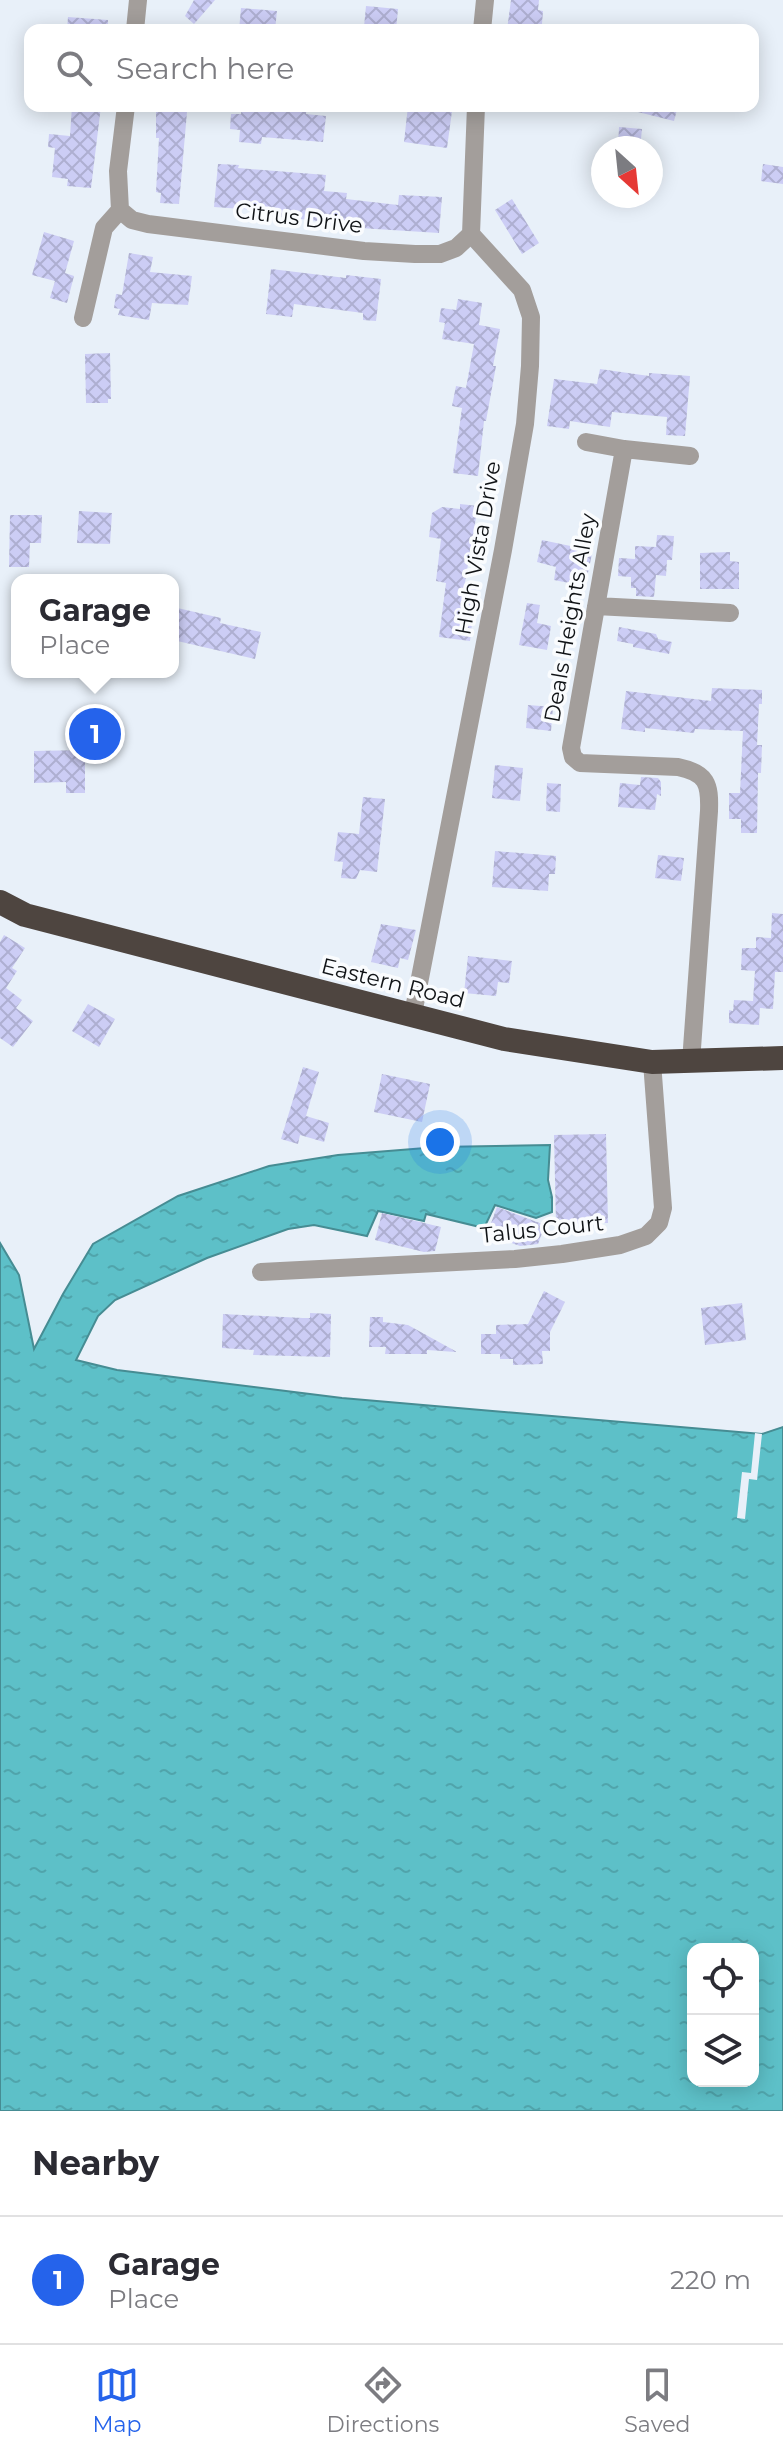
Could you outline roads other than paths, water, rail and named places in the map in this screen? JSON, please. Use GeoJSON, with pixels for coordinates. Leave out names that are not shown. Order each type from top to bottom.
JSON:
{"type":"FeatureCollection","features":[{"type":"Feature","properties":{"kind":"highway","name":"Eastern Road"},"geometry":{"type":"LineString","coordinates":[[0,902],[25,915],[504,1039],[652,1062],[783,1058]]}},
{"type":"Feature","properties":{"kind":"street"},"geometry":{"type":"LineString","coordinates":[[136,24],[138,0]]}},
{"type":"Feature","properties":{"kind":"street"},"geometry":{"type":"LineString","coordinates":[[483,24],[485,0]]}},
{"type":"Feature","properties":{"kind":"street"},"geometry":{"type":"LineString","coordinates":[[83,318],[104,228],[120,210],[118,171],[125,112]]}},
{"type":"Feature","properties":{"kind":"street"},"geometry":{"type":"LineString","coordinates":[[471,234],[476,112]]}},
{"type":"Feature","properties":{"kind":"street","name":"Citrus Drive"},"geometry":{"type":"LineString","coordinates":[[120,210],[132,220],[148,224],[402,254],[440,254],[456,248],[471,234]]}},
{"type":"Feature","properties":{"kind":"street","name":"High Vista Drive"},"geometry":{"type":"LineString","coordinates":[[413,1014],[503,550],[525,424],[530,366],[531,317],[522,290],[471,234]]}},
{"type":"Feature","properties":{"kind":"street"},"geometry":{"type":"LineString","coordinates":[[586,442],[690,456]]}},
{"type":"Feature","properties":{"kind":"street","name":"Deals Heights Alley"},"geometry":{"type":"LineString","coordinates":[[624,449],[571,748],[573,757],[580,763],[678,767],[693,770],[705,779],[709,797],[691,1062]]}},
{"type":"Feature","properties":{"kind":"street"},"geometry":{"type":"LineString","coordinates":[[596,606],[730,613]]}},
{"type":"Feature","properties":{"kind":"street","name":"Talus Court"},"geometry":{"type":"LineString","coordinates":[[261,1272],[515,1259],[620,1245],[646,1236],[659,1223],[663,1208],[652,1062]]}},
{"type":"Feature","properties":{"kind":"water"},"geometry":{"type":"Polygon","coordinates":[[[550,1145],[548,1180],[552,1212],[536,1218],[495,1205],[484,1228],[426,1214],[424,1221],[378,1211],[367,1236],[314,1225],[288,1229],[207,1258],[115,1300],[98,1316],[76,1360],[117,1370],[342,1398],[762,1434],[783,1427],[783,2111],[0,2111],[0,1243],[19,1275],[34,1349],[93,1244],[178,1196],[269,1166],[338,1155],[438,1147],[550,1145]]]}},
{"type":"Feature","properties":{"kind":"place","name":"Garage"},"geometry":{"type":"Point","coordinates":[95,734]}}]}
